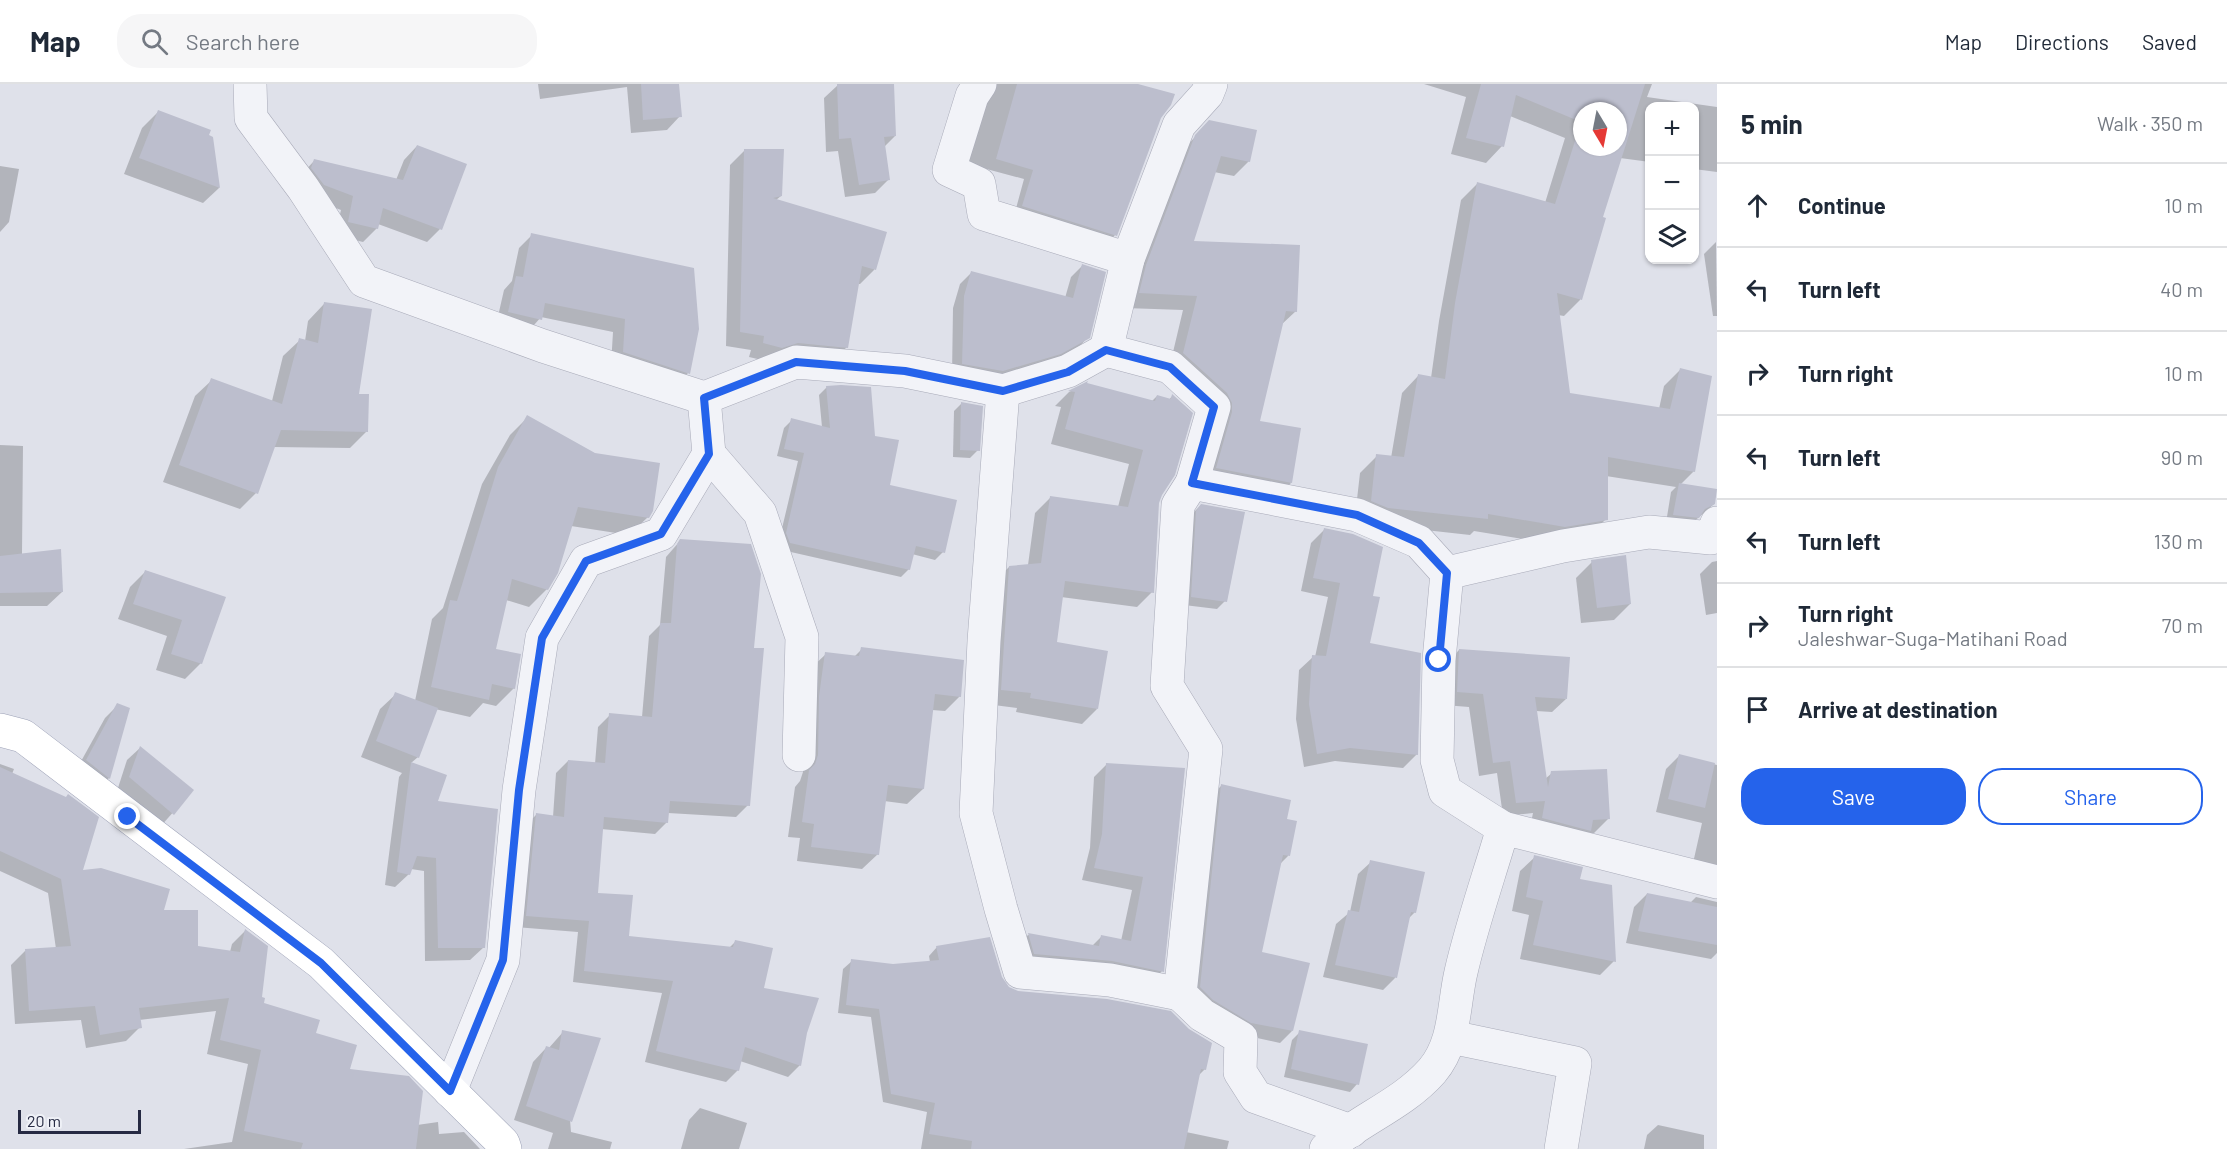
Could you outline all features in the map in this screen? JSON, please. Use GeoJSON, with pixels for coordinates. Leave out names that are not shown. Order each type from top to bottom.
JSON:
{"type":"FeatureCollection","features":[{"type":"Feature","properties":{"kind":"main road"},"geometry":{"type":"LineString","coordinates":[[0,730],[23,736],[321,963],[503,1143],[505,1149]]}},
{"type":"Feature","properties":{"kind":"street"},"geometry":{"type":"LineString","coordinates":[[250,84],[251,118],[303,188],[364,281],[543,346],[704,398],[796,362],[905,371],[1003,391],[1068,372],[1106,350],[1170,367],[1214,407],[1192,483],[1178,505],[1167,686],[1206,748],[1179,994]]}},
{"type":"Feature","properties":{"kind":"street"},"geometry":{"type":"LineString","coordinates":[[980,84],[972,96],[949,170],[979,184],[984,214],[1128,259]]}},
{"type":"Feature","properties":{"kind":"street"},"geometry":{"type":"LineString","coordinates":[[1106,350],[1128,259],[1179,125],[1207,94],[1211,84]]}},
{"type":"Feature","properties":{"kind":"street"},"geometry":{"type":"LineString","coordinates":[[1003,391],[984,641],[976,813],[1020,972],[1110,980],[1179,994],[1202,1015],[1241,1038],[1240,1072],[1256,1097],[1339,1140],[1395,1104],[1433,1070],[1451,1037],[1460,973],[1503,828]]}},
{"type":"Feature","properties":{"kind":"street"},"geometry":{"type":"LineString","coordinates":[[704,398],[709,454],[760,513],[802,637],[799,755]]}},
{"type":"Feature","properties":{"kind":"street"},"geometry":{"type":"LineString","coordinates":[[450,1091],[503,960],[519,790],[542,638],[586,561],[661,534],[709,454]]}},
{"type":"Feature","properties":{"kind":"street"},"geometry":{"type":"LineString","coordinates":[[1192,483],[1357,515],[1419,543],[1447,573],[1439,660],[1437,760],[1445,791],[1503,828],[1717,882]]}},
{"type":"Feature","properties":{"kind":"street"},"geometry":{"type":"LineString","coordinates":[[1447,573],[1563,546],[1649,532],[1711,538],[1717,523]]}},
{"type":"Feature","properties":{"kind":"street"},"geometry":{"type":"LineString","coordinates":[[1451,1037],[1575,1063],[1561,1149]]}},
{"type":"Feature","properties":{"kind":"building"},"geometry":{"type":"Polygon","coordinates":[[[641,84],[679,84],[682,117],[643,120],[641,84]]]}},
{"type":"Feature","properties":{"kind":"building"},"geometry":{"type":"Polygon","coordinates":[[[837,84],[894,84],[896,136],[884,137],[890,180],[859,185],[851,138],[839,139],[837,84]]]}},
{"type":"Feature","properties":{"kind":"building"},"geometry":{"type":"Polygon","coordinates":[[[1017,84],[1138,84],[1175,94],[1171,105],[1161,118],[1117,236],[1022,206],[1033,170],[996,159],[1017,84]]]}},
{"type":"Feature","properties":{"kind":"building"},"geometry":{"type":"Polygon","coordinates":[[[1481,84],[1645,84],[1627,141],[1627,102],[1573,102],[1573,119],[1516,95],[1504,147],[1466,138],[1481,84]]]}},
{"type":"Feature","properties":{"kind":"building"},"geometry":{"type":"Polygon","coordinates":[[[158,110],[211,130],[209,135],[213,137],[220,188],[139,158],[158,110]]]}},
{"type":"Feature","properties":{"kind":"building"},"geometry":{"type":"Polygon","coordinates":[[[1209,120],[1257,130],[1250,162],[1221,156],[1194,241],[1300,245],[1297,312],[1286,311],[1260,421],[1301,428],[1292,483],[1216,468],[1232,412],[1232,403],[1227,393],[1183,353],[1197,296],[1139,293],[1146,265],[1195,135],[1209,120]]]}},
{"type":"Feature","properties":{"kind":"building"},"geometry":{"type":"Polygon","coordinates":[[[417,145],[467,164],[442,230],[383,208],[378,229],[348,222],[353,196],[324,185],[311,168],[314,159],[403,180],[417,145]]]}},
{"type":"Feature","properties":{"kind":"building"},"geometry":{"type":"Polygon","coordinates":[[[1573,147],[1573,156],[1622,156],[1603,217],[1606,218],[1582,300],[1557,293],[1570,393],[1670,409],[1680,368],[1712,376],[1695,472],[1608,457],[1608,520],[1565,527],[1488,514],[1488,519],[1388,508],[1371,501],[1376,454],[1404,457],[1418,374],[1445,379],[1455,303],[1477,182],[1555,204],[1573,147]]]}},
{"type":"Feature","properties":{"kind":"building"},"geometry":{"type":"Polygon","coordinates":[[[744,149],[784,149],[782,196],[773,198],[887,232],[876,270],[862,266],[848,348],[798,343],[782,348],[763,343],[764,336],[740,332],[744,149]]]}},
{"type":"Feature","properties":{"kind":"building"},"geometry":{"type":"Polygon","coordinates":[[[531,233],[694,268],[699,329],[690,374],[623,352],[625,319],[545,303],[542,320],[508,312],[516,276],[523,277],[531,233]]]}},
{"type":"Feature","properties":{"kind":"building"},"geometry":{"type":"Polygon","coordinates":[[[1082,264],[1106,272],[1090,338],[1061,354],[1003,371],[962,364],[964,296],[971,271],[1073,298],[1082,264]]]}},
{"type":"Feature","properties":{"kind":"building"},"geometry":{"type":"Polygon","coordinates":[[[324,302],[372,309],[359,394],[369,394],[368,432],[281,430],[258,494],[179,465],[211,378],[282,404],[299,338],[318,343],[324,302]]]}},
{"type":"Feature","properties":{"kind":"building"},"geometry":{"type":"Polygon","coordinates":[[[1088,381],[1087,383],[1155,401],[1157,395],[1171,399],[1172,394],[1193,413],[1175,475],[1159,503],[1154,593],[1065,581],[1057,642],[1108,651],[1098,709],[1030,698],[1031,693],[1001,690],[1009,566],[1041,563],[1050,496],[1128,507],[1143,450],[1065,429],[1075,392],[1068,391],[1088,381]]]}},
{"type":"Feature","properties":{"kind":"building"},"geometry":{"type":"Polygon","coordinates":[[[826,386],[871,387],[875,436],[899,440],[890,485],[957,500],[945,553],[916,546],[910,570],[790,543],[786,533],[804,453],[784,449],[791,418],[830,428],[826,386]]]}},
{"type":"Feature","properties":{"kind":"building"},"geometry":{"type":"Polygon","coordinates":[[[961,402],[983,406],[980,451],[960,450],[961,402]]]}},
{"type":"Feature","properties":{"kind":"building"},"geometry":{"type":"Polygon","coordinates":[[[527,415],[595,453],[660,463],[653,511],[649,518],[578,507],[558,573],[548,590],[512,579],[496,649],[521,654],[515,689],[492,684],[489,700],[431,687],[450,600],[457,601],[498,467],[527,415]]]}},
{"type":"Feature","properties":{"kind":"building"},"geometry":{"type":"Polygon","coordinates":[[[1679,483],[1717,489],[1715,504],[1705,509],[1699,518],[1673,515],[1679,483]]]}},
{"type":"Feature","properties":{"kind":"building"},"geometry":{"type":"Polygon","coordinates":[[[1201,504],[1245,512],[1227,602],[1191,597],[1196,511],[1201,504]]]}},
{"type":"Feature","properties":{"kind":"building"},"geometry":{"type":"Polygon","coordinates":[[[1324,528],[1353,534],[1383,547],[1373,596],[1380,597],[1370,643],[1421,653],[1418,755],[1350,748],[1317,754],[1309,704],[1312,655],[1326,656],[1340,583],[1313,578],[1324,528]]]}},
{"type":"Feature","properties":{"kind":"building"},"geometry":{"type":"Polygon","coordinates":[[[680,539],[751,544],[761,574],[754,648],[764,648],[750,806],[670,801],[668,823],[604,817],[598,893],[633,895],[629,936],[733,947],[735,940],[773,948],[764,988],[819,998],[807,1033],[801,1066],[745,1047],[739,1071],[656,1051],[673,981],[584,971],[589,921],[526,916],[536,813],[564,817],[568,760],[605,763],[609,713],[652,717],[660,623],[671,623],[677,544],[680,539]]]}},
{"type":"Feature","properties":{"kind":"building"},"geometry":{"type":"Polygon","coordinates":[[[61,549],[63,592],[0,593],[0,556],[61,549]]]}},
{"type":"Feature","properties":{"kind":"building"},"geometry":{"type":"Polygon","coordinates":[[[1626,555],[1631,604],[1597,608],[1591,560],[1626,555]]]}},
{"type":"Feature","properties":{"kind":"building"},"geometry":{"type":"Polygon","coordinates":[[[145,570],[226,597],[202,664],[171,654],[182,620],[133,604],[145,570]]]}},
{"type":"Feature","properties":{"kind":"building"},"geometry":{"type":"Polygon","coordinates":[[[861,647],[964,660],[961,697],[935,694],[924,789],[888,785],[879,855],[811,847],[814,824],[802,822],[809,770],[815,764],[818,755],[819,696],[825,652],[859,656],[861,647]]]}},
{"type":"Feature","properties":{"kind":"building"},"geometry":{"type":"Polygon","coordinates":[[[1459,649],[1570,657],[1567,699],[1535,697],[1548,787],[1551,771],[1607,769],[1610,819],[1593,820],[1591,831],[1542,818],[1545,801],[1516,803],[1510,761],[1493,763],[1483,694],[1457,692],[1459,649]]]}},
{"type":"Feature","properties":{"kind":"building"},"geometry":{"type":"Polygon","coordinates":[[[395,692],[438,708],[419,758],[376,741],[395,692]]]}},
{"type":"Feature","properties":{"kind":"building"},"geometry":{"type":"Polygon","coordinates":[[[117,703],[130,708],[110,779],[86,760],[117,703]]]}},
{"type":"Feature","properties":{"kind":"building"},"geometry":{"type":"Polygon","coordinates":[[[140,746],[194,790],[174,815],[129,777],[140,746]]]}},
{"type":"Feature","properties":{"kind":"building"},"geometry":{"type":"Polygon","coordinates":[[[1679,754],[1715,763],[1705,808],[1668,799],[1679,754]]]}},
{"type":"Feature","properties":{"kind":"building"},"geometry":{"type":"Polygon","coordinates":[[[411,762],[447,775],[438,801],[498,809],[485,948],[438,948],[436,858],[417,856],[410,875],[397,872],[411,762]]]}},
{"type":"Feature","properties":{"kind":"building"},"geometry":{"type":"Polygon","coordinates":[[[1106,763],[1185,768],[1164,972],[1112,961],[1034,954],[1028,933],[1099,946],[1101,935],[1131,941],[1143,877],[1094,868],[1102,834],[1106,763]]]}},
{"type":"Feature","properties":{"kind":"building"},"geometry":{"type":"Polygon","coordinates":[[[0,767],[66,797],[68,794],[99,817],[83,870],[101,868],[170,889],[164,910],[198,910],[198,946],[240,952],[245,929],[268,946],[262,997],[265,998],[264,1003],[320,1020],[316,1033],[357,1045],[350,1069],[409,1076],[423,1091],[416,1149],[301,1149],[303,1143],[244,1131],[261,1050],[220,1040],[229,998],[139,1008],[142,1028],[100,1035],[95,1006],[29,1011],[25,949],[71,946],[61,879],[0,851],[0,767]]]}},
{"type":"Feature","properties":{"kind":"building"},"geometry":{"type":"Polygon","coordinates":[[[1221,784],[1291,800],[1287,819],[1297,821],[1290,856],[1283,855],[1262,952],[1310,963],[1293,1031],[1251,1023],[1213,1000],[1200,987],[1221,784]]]}},
{"type":"Feature","properties":{"kind":"building"},"geometry":{"type":"Polygon","coordinates":[[[1534,855],[1583,867],[1580,879],[1612,885],[1616,962],[1533,945],[1543,901],[1526,897],[1534,855]]]}},
{"type":"Feature","properties":{"kind":"building"},"geometry":{"type":"Polygon","coordinates":[[[1370,860],[1425,872],[1416,913],[1411,912],[1397,978],[1335,965],[1348,910],[1359,912],[1370,860]]]}},
{"type":"Feature","properties":{"kind":"building"},"geometry":{"type":"Polygon","coordinates":[[[1647,893],[1717,907],[1717,945],[1638,931],[1647,893]]]}},
{"type":"Feature","properties":{"kind":"building"},"geometry":{"type":"Polygon","coordinates":[[[990,937],[1002,977],[1009,987],[1018,991],[1107,999],[1171,1011],[1189,1029],[1212,1043],[1206,1070],[1201,1069],[1184,1149],[971,1149],[972,1141],[929,1134],[935,1103],[891,1094],[879,1009],[846,1005],[851,959],[893,964],[939,960],[936,946],[990,937]]]}},
{"type":"Feature","properties":{"kind":"building"},"geometry":{"type":"Polygon","coordinates":[[[562,1030],[601,1038],[572,1122],[526,1106],[546,1046],[559,1050],[562,1030]]]}},
{"type":"Feature","properties":{"kind":"building"},"geometry":{"type":"Polygon","coordinates":[[[1299,1030],[1368,1044],[1359,1085],[1291,1069],[1299,1030]]]}},
{"type":"Feature","properties":{"kind":"route"},"geometry":{"type":"LineString","coordinates":[[128,817],[321,963],[450,1091],[503,960],[519,790],[542,638],[586,561],[661,534],[709,454],[704,398],[796,362],[905,371],[1003,391],[1068,372],[1106,350],[1170,367],[1214,407],[1192,483],[1357,515],[1419,543],[1447,573],[1439,660]]}}]}
